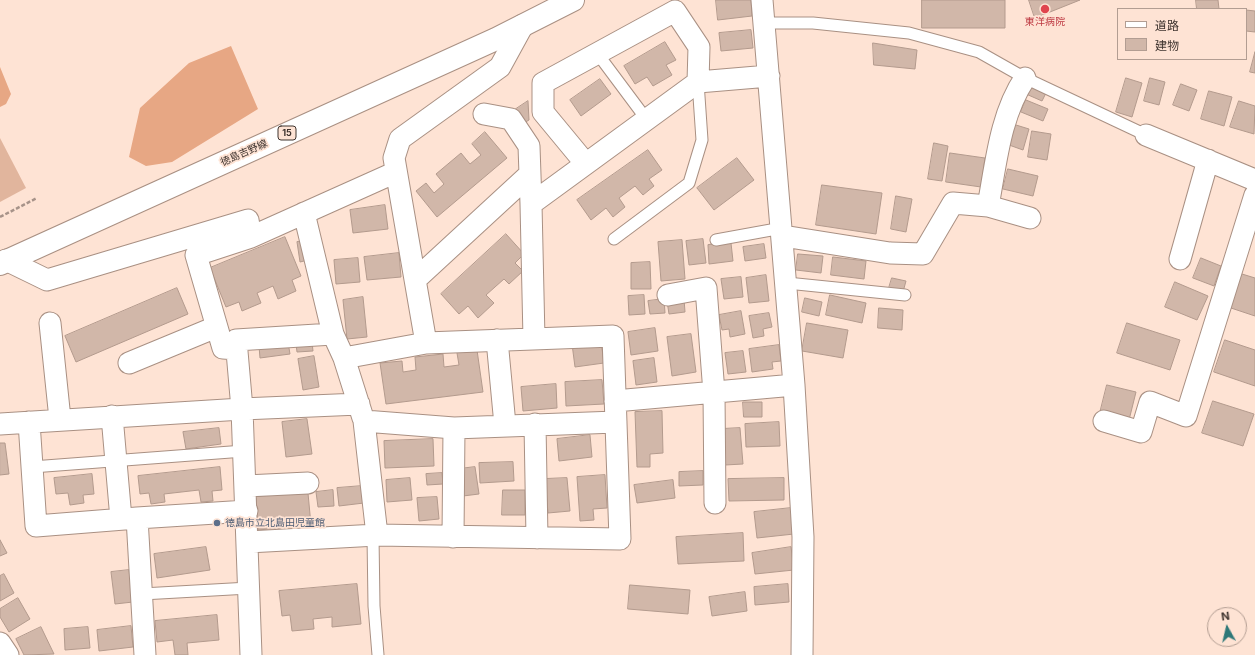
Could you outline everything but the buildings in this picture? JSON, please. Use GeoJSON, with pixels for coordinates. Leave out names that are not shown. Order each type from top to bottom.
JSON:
{"type":"FeatureCollection","features":[{"type":"Feature","properties":{"kind":"main road","name":"徳島吉野線"},"geometry":{"type":"LineString","coordinates":[[3,262],[496,39],[573,0]]}},
{"type":"Feature","properties":{"kind":"street"},"geometry":{"type":"LineString","coordinates":[[762,0],[787,282],[804,537],[802,655]]}},
{"type":"Feature","properties":{"kind":"street"},"geometry":{"type":"LineString","coordinates":[[586,164],[543,112],[543,83],[675,11],[699,47],[698,82]]}},
{"type":"Feature","properties":{"kind":"street"},"geometry":{"type":"LineString","coordinates":[[426,343],[394,158],[400,139],[500,67],[523,25]]}},
{"type":"Feature","properties":{"kind":"street"},"geometry":{"type":"LineString","coordinates":[[531,204],[698,82],[769,76]]}},
{"type":"Feature","properties":{"kind":"street"},"geometry":{"type":"LineString","coordinates":[[988,206],[1001,136],[1016,91],[1025,78]]}},
{"type":"Feature","properties":{"kind":"street"},"geometry":{"type":"LineString","coordinates":[[484,114],[511,119],[529,146],[534,339]]}},
{"type":"Feature","properties":{"kind":"street"},"geometry":{"type":"LineString","coordinates":[[1146,135],[1255,180]]}},
{"type":"Feature","properties":{"kind":"street"},"geometry":{"type":"LineString","coordinates":[[1180,259],[1208,160]]}},
{"type":"Feature","properties":{"kind":"street"},"geometry":{"type":"LineString","coordinates":[[237,349],[222,348],[196,255],[251,237],[396,172]]}},
{"type":"Feature","properties":{"kind":"street"},"geometry":{"type":"LineString","coordinates":[[415,280],[530,174]]}},
{"type":"Feature","properties":{"kind":"street"},"geometry":{"type":"LineString","coordinates":[[1104,421],[1141,432],[1150,402],[1186,416],[1255,195]]}},
{"type":"Feature","properties":{"kind":"street"},"geometry":{"type":"LineString","coordinates":[[782,232],[890,253],[922,254],[953,203],[988,206],[1030,218]]}},
{"type":"Feature","properties":{"kind":"street"},"geometry":{"type":"LineString","coordinates":[[304,213],[333,334],[344,358],[361,413],[375,536]]}},
{"type":"Feature","properties":{"kind":"street"},"geometry":{"type":"LineString","coordinates":[[3,262],[47,280],[248,220],[251,237]]}},
{"type":"Feature","properties":{"kind":"street"},"geometry":{"type":"LineString","coordinates":[[668,295],[707,279],[714,393],[716,503]]}},
{"type":"Feature","properties":{"kind":"street"},"geometry":{"type":"LineString","coordinates":[[50,323],[60,419]]}},
{"type":"Feature","properties":{"kind":"street"},"geometry":{"type":"LineString","coordinates":[[129,363],[216,327]]}},
{"type":"Feature","properties":{"kind":"street"},"geometry":{"type":"LineString","coordinates":[[251,655],[246,486],[242,409],[236,340],[333,334]]}},
{"type":"Feature","properties":{"kind":"street"},"geometry":{"type":"LineString","coordinates":[[248,542],[375,536],[620,539],[613,336],[426,343],[344,358]]}},
{"type":"Feature","properties":{"kind":"street"},"geometry":{"type":"LineString","coordinates":[[497,340],[505,425]]}},
{"type":"Feature","properties":{"kind":"street"},"geometry":{"type":"LineString","coordinates":[[615,401],[794,385]]}},
{"type":"Feature","properties":{"kind":"street"},"geometry":{"type":"LineString","coordinates":[[0,424],[60,419],[242,409],[361,413],[454,428],[616,422]]}},
{"type":"Feature","properties":{"kind":"street"},"geometry":{"type":"LineString","coordinates":[[112,416],[116,460],[129,519],[142,594],[145,655]]}},
{"type":"Feature","properties":{"kind":"street"},"geometry":{"type":"LineString","coordinates":[[29,422],[36,526],[247,511]]}},
{"type":"Feature","properties":{"kind":"street"},"geometry":{"type":"LineString","coordinates":[[535,424],[538,538]]}},
{"type":"Feature","properties":{"kind":"street"},"geometry":{"type":"LineString","coordinates":[[453,537],[454,428]]}},
{"type":"Feature","properties":{"kind":"street"},"geometry":{"type":"LineString","coordinates":[[246,486],[308,483]]}},
{"type":"Feature","properties":{"kind":"street"},"geometry":{"type":"LineString","coordinates":[[0,643],[8,655]]}},
{"type":"Feature","properties":{"kind":"lane"},"geometry":{"type":"LineString","coordinates":[[764,23],[813,23],[909,33],[979,52],[1025,78],[1146,135]]}},
{"type":"Feature","properties":{"kind":"lane"},"geometry":{"type":"LineString","coordinates":[[597,53],[647,120]]}},
{"type":"Feature","properties":{"kind":"lane"},"geometry":{"type":"LineString","coordinates":[[614,239],[689,182],[702,140],[698,82]]}},
{"type":"Feature","properties":{"kind":"lane"},"geometry":{"type":"LineString","coordinates":[[716,240],[782,232]]}},
{"type":"Feature","properties":{"kind":"lane"},"geometry":{"type":"LineString","coordinates":[[787,282],[905,295]]}},
{"type":"Feature","properties":{"kind":"lane"},"geometry":{"type":"LineString","coordinates":[[32,467],[244,451]]}},
{"type":"Feature","properties":{"kind":"lane"},"geometry":{"type":"LineString","coordinates":[[375,536],[374,606],[378,655]]}},
{"type":"Feature","properties":{"kind":"lane"},"geometry":{"type":"LineString","coordinates":[[142,594],[249,588]]}},
{"type":"Feature","properties":{"kind":"path"},"geometry":{"type":"LineString","coordinates":[[0,217],[38,198]]}},
{"type":"Feature","properties":{"kind":"shaded area"},"geometry":{"type":"Polygon","coordinates":[[[231,46],[258,109],[172,162],[146,166],[129,157],[140,108],[189,63],[231,46]]]}},
{"type":"Feature","properties":{"kind":"shaded area"},"geometry":{"type":"Polygon","coordinates":[[[0,67],[11,94],[6,104],[0,107],[0,67]]]}},
{"type":"Feature","properties":{"kind":"shaded area"},"geometry":{"type":"Polygon","coordinates":[[[0,138],[26,188],[0,202],[0,138]]]}},
{"type":"Feature","properties":{"kind":"place","name":"東洋病院"},"geometry":{"type":"Point","coordinates":[1045,9]}},
{"type":"Feature","properties":{"kind":"place","name":"徳島市立北島田児童館"},"geometry":{"type":"Point","coordinates":[217,523]}}]}
